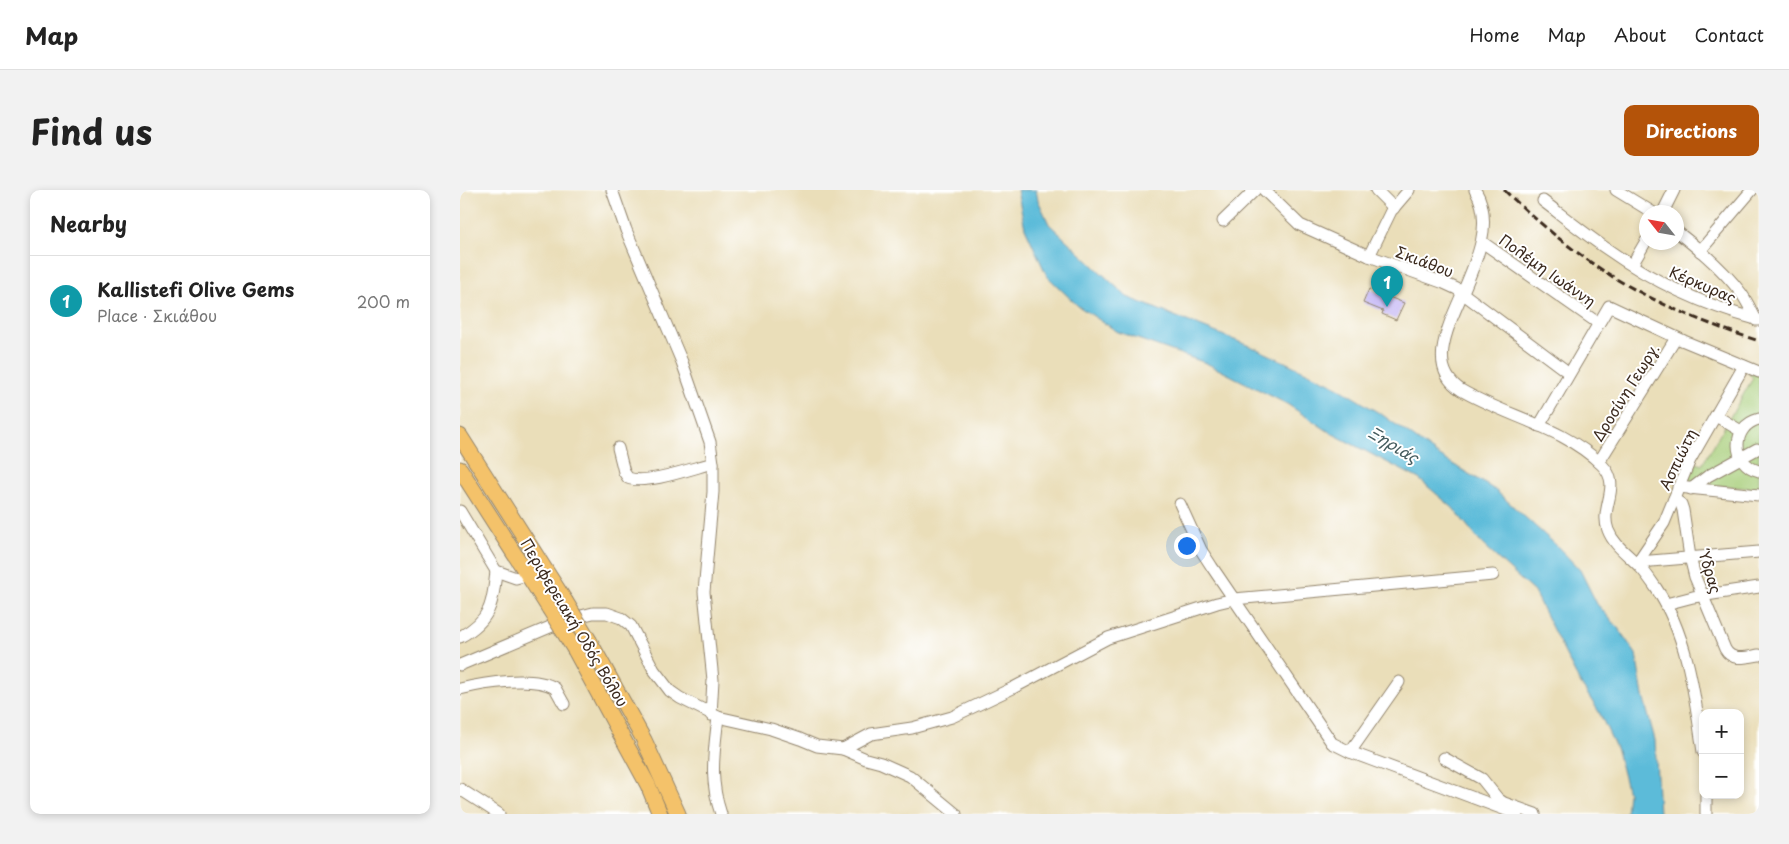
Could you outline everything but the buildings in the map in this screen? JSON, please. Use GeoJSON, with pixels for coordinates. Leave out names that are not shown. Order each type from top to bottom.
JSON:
{"type":"FeatureCollection","features":[{"type":"Feature","properties":{"kind":"main road","name":"Περιφερειακή Οδός Βόλου"},"geometry":{"type":"LineString","coordinates":[[460,436],[590,642],[644,740],[678,814]]}},
{"type":"Feature","properties":{"kind":"main road","name":"Περιφερειακή Οδός Βόλου"},"geometry":{"type":"LineString","coordinates":[[460,469],[575,650],[644,777],[660,814]]}},
{"type":"Feature","properties":{"kind":"street"},"geometry":{"type":"LineString","coordinates":[[612,190],[633,247],[682,362],[710,442],[713,463],[712,508],[704,592],[715,716],[713,780],[721,814]]}},
{"type":"Feature","properties":{"kind":"street"},"geometry":{"type":"LineString","coordinates":[[1223,221],[1254,190]]}},
{"type":"Feature","properties":{"kind":"street","name":"Σκιάθου"},"geometry":{"type":"LineString","coordinates":[[1264,190],[1300,225],[1369,256],[1444,283],[1463,293],[1569,373]]}},
{"type":"Feature","properties":{"kind":"street"},"geometry":{"type":"LineString","coordinates":[[1376,190],[1394,208]]}},
{"type":"Feature","properties":{"kind":"street"},"geometry":{"type":"LineString","coordinates":[[1369,256],[1394,208],[1409,190]]}},
{"type":"Feature","properties":{"kind":"street"},"geometry":{"type":"LineString","coordinates":[[1475,190],[1484,214],[1482,242],[1443,342],[1442,361],[1447,375],[1454,384],[1465,392],[1571,442],[1599,462],[1607,471],[1611,480],[1606,513],[1608,530],[1616,544],[1638,562],[1666,604],[1678,632],[1685,656],[1699,731]]}},
{"type":"Feature","properties":{"kind":"street"},"geometry":{"type":"LineString","coordinates":[[1616,190],[1641,205]]}},
{"type":"Feature","properties":{"kind":"street"},"geometry":{"type":"LineString","coordinates":[[1666,205],[1674,190]]}},
{"type":"Feature","properties":{"kind":"street"},"geometry":{"type":"LineString","coordinates":[[1700,251],[1752,190],[1759,196]]}},
{"type":"Feature","properties":{"kind":"street","name":"Κέρκυρας"},"geometry":{"type":"LineString","coordinates":[[1543,201],[1608,250],[1659,281],[1734,313],[1758,320]]}},
{"type":"Feature","properties":{"kind":"street","name":"Κέρκυρας"},"geometry":{"type":"LineString","coordinates":[[1684,238],[1700,251],[1741,293],[1758,320]]}},
{"type":"Feature","properties":{"kind":"street","name":"Πολέμη Ιωάννη"},"geometry":{"type":"LineString","coordinates":[[1482,242],[1598,323]]}},
{"type":"Feature","properties":{"kind":"street"},"geometry":{"type":"LineString","coordinates":[[1632,265],[1641,250]]}},
{"type":"Feature","properties":{"kind":"street"},"geometry":{"type":"LineString","coordinates":[[1539,426],[1608,306],[1676,338],[1759,372]]}},
{"type":"Feature","properties":{"kind":"street","name":"Δροσίνη Γεωργ."},"geometry":{"type":"LineString","coordinates":[[1599,462],[1676,338]]}},
{"type":"Feature","properties":{"kind":"street","name":"Ασπιώτη"},"geometry":{"type":"LineString","coordinates":[[1638,562],[1664,523],[1690,460],[1744,366]]}},
{"type":"Feature","properties":{"kind":"street"},"geometry":{"type":"LineString","coordinates":[[1716,416],[1741,431]]}},
{"type":"Feature","properties":{"kind":"street"},"geometry":{"type":"LineString","coordinates":[[1759,419],[1747,424],[1741,431],[1737,446],[1740,458],[1749,467],[1759,471]]}},
{"type":"Feature","properties":{"kind":"street"},"geometry":{"type":"LineString","coordinates":[[1691,489],[1708,476],[1758,446]]}},
{"type":"Feature","properties":{"kind":"street"},"geometry":{"type":"LineString","coordinates":[[618,448],[624,472],[628,478],[637,480],[650,479],[713,463]]}},
{"type":"Feature","properties":{"kind":"street"},"geometry":{"type":"LineString","coordinates":[[1678,487],[1759,495]]}},
{"type":"Feature","properties":{"kind":"street","name":"Ύδρας"},"geometry":{"type":"LineString","coordinates":[[1674,499],[1681,504],[1683,510],[1690,557],[1701,596],[1727,653],[1737,657],[1759,655]]}},
{"type":"Feature","properties":{"kind":"street"},"geometry":{"type":"LineString","coordinates":[[1180,504],[1201,550],[1330,741],[1350,752],[1517,814]]}},
{"type":"Feature","properties":{"kind":"street"},"geometry":{"type":"LineString","coordinates":[[460,511],[496,571],[494,598],[488,613],[479,624],[460,637]]}},
{"type":"Feature","properties":{"kind":"street"},"geometry":{"type":"LineString","coordinates":[[1638,562],[1759,552]]}},
{"type":"Feature","properties":{"kind":"street"},"geometry":{"type":"LineString","coordinates":[[496,571],[516,578],[528,575]]}},
{"type":"Feature","properties":{"kind":"street"},"geometry":{"type":"LineString","coordinates":[[843,749],[871,734],[912,728],[975,707],[1119,633],[1217,603],[1493,576]]}},
{"type":"Feature","properties":{"kind":"street"},"geometry":{"type":"LineString","coordinates":[[1666,604],[1701,596],[1759,587]]}},
{"type":"Feature","properties":{"kind":"street"},"geometry":{"type":"LineString","coordinates":[[460,665],[554,625],[593,612],[618,616],[630,625],[654,670],[670,691],[680,698],[715,716],[771,729],[818,746],[843,749],[866,759],[890,766],[910,776],[956,814]]}},
{"type":"Feature","properties":{"kind":"street"},"geometry":{"type":"LineString","coordinates":[[460,689],[500,682],[539,682],[555,688],[564,704]]}},
{"type":"Feature","properties":{"kind":"street"},"geometry":{"type":"LineString","coordinates":[[1350,752],[1399,682]]}},
{"type":"Feature","properties":{"kind":"street"},"geometry":{"type":"LineString","coordinates":[[1444,758],[1482,779],[1498,799],[1504,803],[1535,814]]}},
{"type":"Feature","properties":{"kind":"street"},"geometry":{"type":"LineString","coordinates":[[460,789],[500,814]]}},
{"type":"Feature","properties":{"kind":"street"},"geometry":{"type":"LineString","coordinates":[[1706,799],[1706,814]]}},
{"type":"Feature","properties":{"kind":"green space"},"geometry":{"type":"Polygon","coordinates":[[[1748,373],[1759,375],[1759,489],[1686,483],[1696,463],[1702,465],[1753,378],[1748,373]]]}},
{"type":"Feature","properties":{"kind":"water","name":"Ξηριάς"},"geometry":{"type":"Polygon","coordinates":[[[1017,190],[1036,190],[1038,200],[1049,224],[1127,297],[1257,349],[1332,384],[1384,416],[1438,455],[1495,490],[1556,545],[1580,570],[1597,604],[1618,628],[1636,654],[1643,696],[1655,740],[1659,814],[1626,814],[1628,793],[1617,750],[1599,712],[1579,681],[1534,592],[1482,544],[1453,508],[1419,479],[1331,433],[1287,404],[1206,363],[1118,332],[1078,306],[1047,276],[1025,228],[1017,190]]]}},
{"type":"Feature","properties":{"kind":"railway"},"geometry":{"type":"LineString","coordinates":[[1504,190],[1562,240],[1593,264],[1625,284],[1690,316],[1759,341]]}},
{"type":"Feature","properties":{"kind":"place","name":"Kallistefi Olive Gems"},"geometry":{"type":"Point","coordinates":[1387,307]}}]}
